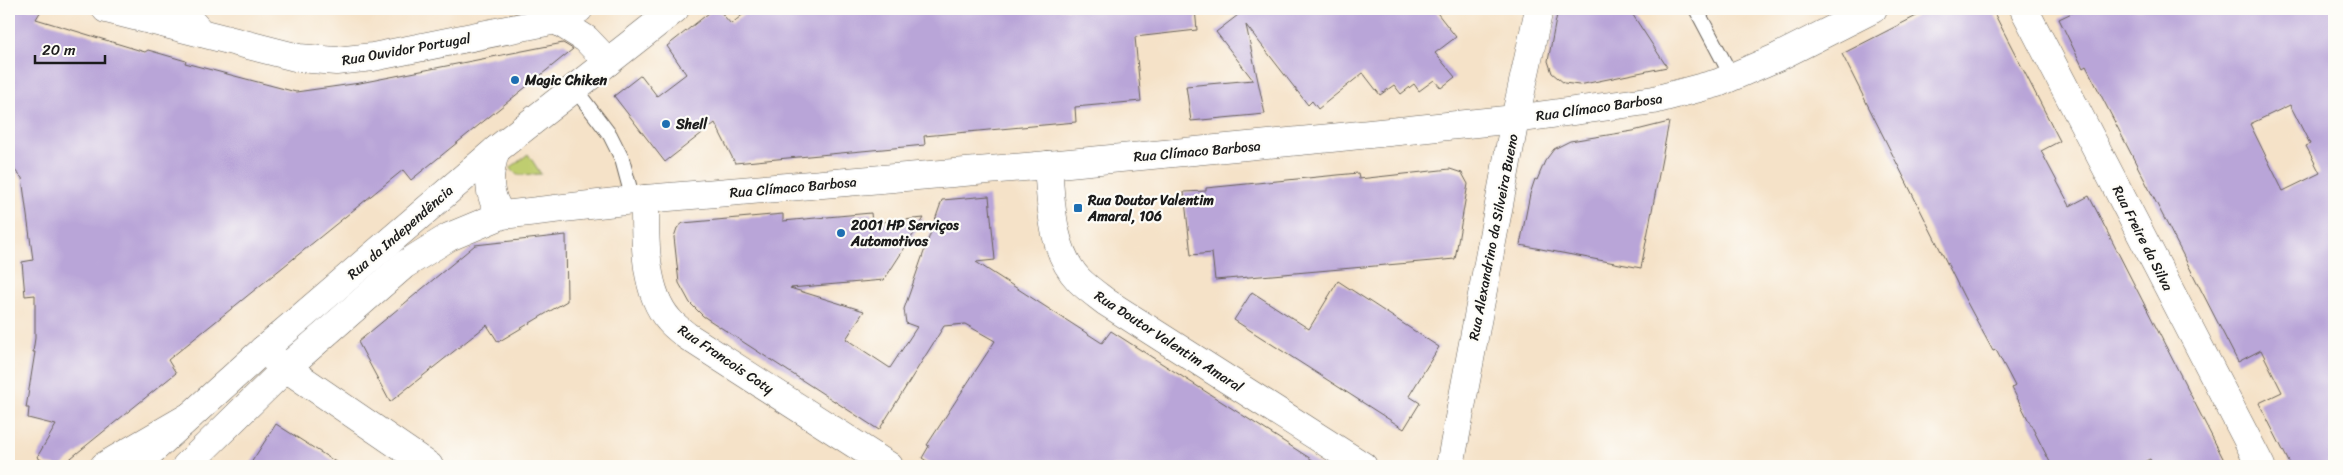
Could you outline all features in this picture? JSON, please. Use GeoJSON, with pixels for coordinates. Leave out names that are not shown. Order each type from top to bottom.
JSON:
{"type":"FeatureCollection","features":[{"type":"Feature","properties":{"kind":"main road","name":"Rua Ouvidor Portugal"},"geometry":{"type":"LineString","coordinates":[[106,9],[299,58],[336,61],[373,57],[568,14],[586,39],[608,62]]}},
{"type":"Feature","properties":{"kind":"main road"},"geometry":{"type":"LineString","coordinates":[[180,9],[201,33]]}},
{"type":"Feature","properties":{"kind":"main road","name":"Rua da Independência"},"geometry":{"type":"LineString","coordinates":[[135,466],[263,350],[496,150],[675,9]]}},
{"type":"Feature","properties":{"kind":"main road","name":"Rua Alexandrino da Silveira Bueno"},"geometry":{"type":"LineString","coordinates":[[1450,466],[1515,119],[1539,9]]}},
{"type":"Feature","properties":{"kind":"main road","name":"Rua Freire da Silva"},"geometry":{"type":"LineString","coordinates":[[2024,9],[2261,466]]}},
{"type":"Feature","properties":{"kind":"main road","name":"Rua Clímaco Barbosa"},"geometry":{"type":"LineString","coordinates":[[502,215],[639,200],[1048,165],[1515,119],[1654,100],[1718,83],[1732,77],[1778,57],[1861,11]]}},
{"type":"Feature","properties":{"kind":"main road"},"geometry":{"type":"LineString","coordinates":[[496,150],[490,168],[490,194],[495,206],[502,215]]}},
{"type":"Feature","properties":{"kind":"main road","name":"Rua Doutor Valentim Amaral"},"geometry":{"type":"LineString","coordinates":[[1048,165],[1052,214],[1062,255],[1078,279],[1106,302],[1363,466]]}},
{"type":"Feature","properties":{"kind":"main road","name":"Rua Francois Coty"},"geometry":{"type":"LineString","coordinates":[[639,200],[652,288],[668,319],[687,336],[889,466]]}},
{"type":"Feature","properties":{"kind":"main road","name":"Rua da Independência"},"geometry":{"type":"LineString","coordinates":[[186,466],[286,368],[404,265],[449,237],[502,215]]}},
{"type":"Feature","properties":{"kind":"main road"},"geometry":{"type":"LineString","coordinates":[[263,350],[428,466]]}},
{"type":"Feature","properties":{"kind":"main road"},"geometry":{"type":"LineString","coordinates":[[104,466],[190,416]]}},
{"type":"Feature","properties":{"kind":"lane"},"geometry":{"type":"LineString","coordinates":[[1696,9],[1732,77]]}},
{"type":"Feature","properties":{"kind":"lane"},"geometry":{"type":"LineString","coordinates":[[574,89],[610,135],[639,200]]}},
{"type":"Feature","properties":{"kind":"green space"},"geometry":{"type":"Polygon","coordinates":[[[528,154],[541,174],[517,175],[510,168],[528,154]]]}},
{"type":"Feature","properties":{"kind":"building"},"geometry":{"type":"Polygon","coordinates":[[[9,9],[42,9],[36,19],[145,52],[148,50],[186,61],[185,63],[296,92],[360,83],[563,43],[573,49],[411,180],[403,170],[168,360],[176,373],[61,466],[47,464],[37,457],[56,425],[28,418],[29,408],[26,408],[35,352],[33,352],[35,338],[35,295],[25,296],[22,262],[33,260],[22,178],[9,164],[9,9]]]}},
{"type":"Feature","properties":{"kind":"building"},"geometry":{"type":"Polygon","coordinates":[[[714,9],[718,9],[731,24],[750,9],[1195,9],[1197,30],[1135,37],[1141,101],[1075,107],[1076,122],[924,136],[925,145],[735,163],[715,123],[665,162],[614,96],[641,75],[657,96],[686,74],[667,46],[714,9]]]}},
{"type":"Feature","properties":{"kind":"building"},"geometry":{"type":"Polygon","coordinates":[[[1233,9],[1434,9],[1456,37],[1435,53],[1455,77],[1441,88],[1434,80],[1419,91],[1414,84],[1401,94],[1394,85],[1380,95],[1363,73],[1318,109],[1312,101],[1308,105],[1246,25],[1265,114],[1191,121],[1186,86],[1253,80],[1216,32],[1238,15],[1233,9]]]}},
{"type":"Feature","properties":{"kind":"building"},"geometry":{"type":"Polygon","coordinates":[[[1558,9],[1629,9],[1667,67],[1579,85],[1564,83],[1552,73],[1548,61],[1558,9]]]}},
{"type":"Feature","properties":{"kind":"building"},"geometry":{"type":"Polygon","coordinates":[[[1930,9],[1992,9],[2060,141],[2041,151],[2070,206],[2089,196],[2227,466],[2153,466],[2150,459],[2135,466],[2052,466],[2012,388],[2015,386],[1996,350],[1993,351],[1964,297],[1842,54],[1930,9]]]}},
{"type":"Feature","properties":{"kind":"building"},"geometry":{"type":"Polygon","coordinates":[[[2080,9],[2334,9],[2334,466],[2291,466],[2259,403],[2282,392],[2261,350],[2238,362],[2086,66],[2083,68],[2059,19],[2080,9]],[[2290,105],[2250,124],[2283,191],[2320,173],[2306,146],[2310,144],[2290,105]]]}},
{"type":"Feature","properties":{"kind":"building"},"geometry":{"type":"Polygon","coordinates":[[[1669,122],[1641,268],[1520,245],[1530,194],[1535,179],[1537,180],[1545,161],[1554,149],[1570,141],[1633,131],[1669,122]]]}},
{"type":"Feature","properties":{"kind":"building"},"geometry":{"type":"Polygon","coordinates":[[[1450,169],[1462,173],[1468,184],[1455,259],[1215,280],[1212,253],[1191,255],[1184,192],[1206,191],[1206,188],[1358,173],[1359,179],[1450,169]]]}},
{"type":"Feature","properties":{"kind":"building"},"geometry":{"type":"Polygon","coordinates":[[[989,196],[995,260],[976,262],[1102,343],[1111,331],[1322,466],[934,466],[922,458],[929,446],[927,445],[995,341],[965,324],[944,326],[879,430],[703,316],[690,303],[679,283],[674,237],[677,228],[683,223],[783,214],[783,221],[871,213],[872,223],[924,218],[884,280],[790,288],[864,311],[846,339],[890,368],[917,327],[906,323],[904,309],[942,200],[989,196]]]}},
{"type":"Feature","properties":{"kind":"building"},"geometry":{"type":"Polygon","coordinates":[[[566,235],[567,301],[498,342],[487,325],[390,402],[358,342],[475,245],[566,235]]]}},
{"type":"Feature","properties":{"kind":"building"},"geometry":{"type":"Polygon","coordinates":[[[1338,281],[1439,347],[1409,396],[1420,403],[1404,429],[1234,320],[1252,292],[1309,329],[1338,281]]]}},
{"type":"Feature","properties":{"kind":"building"},"geometry":{"type":"Polygon","coordinates":[[[276,424],[342,466],[249,466],[276,424]]]}},
{"type":"Feature","properties":{"kind":"place","name":"Magic Chiken"},"geometry":{"type":"Point","coordinates":[515,80]}},
{"type":"Feature","properties":{"kind":"place","name":"Shell"},"geometry":{"type":"Point","coordinates":[666,124]}},
{"type":"Feature","properties":{"kind":"place","name":"Rua Doutor Valentim Amaral, 106"},"geometry":{"type":"Point","coordinates":[1078,208]}},
{"type":"Feature","properties":{"kind":"place","name":"2001 HP Serviços Automotivos"},"geometry":{"type":"Point","coordinates":[841,233]}}]}
